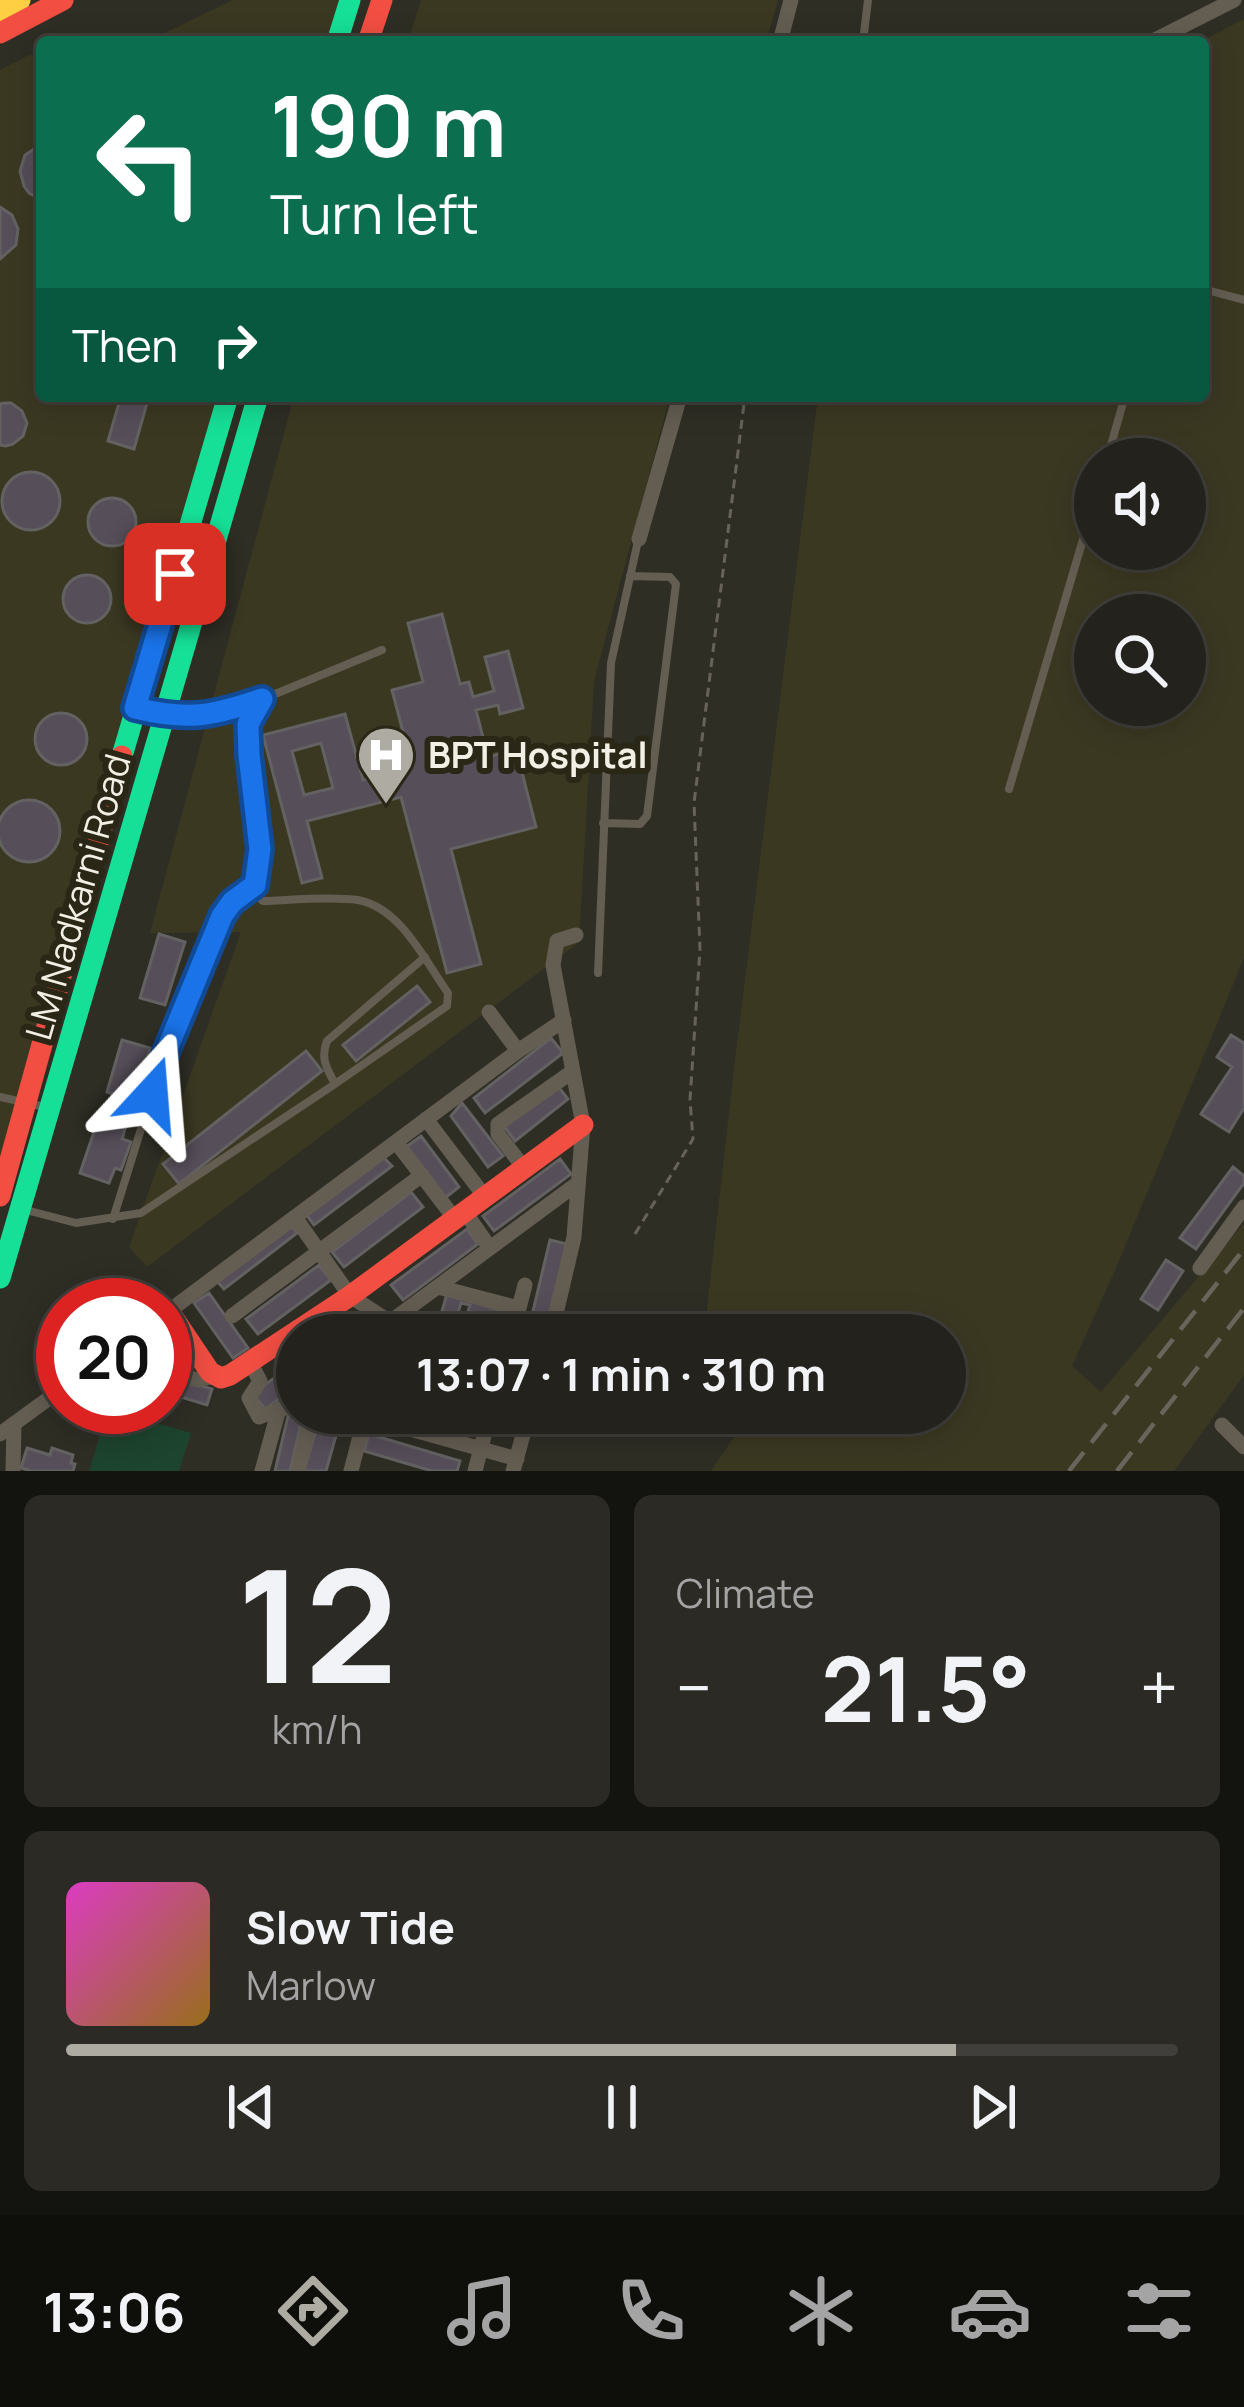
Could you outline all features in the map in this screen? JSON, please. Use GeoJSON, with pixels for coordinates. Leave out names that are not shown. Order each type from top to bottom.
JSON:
{"type":"FeatureCollection","features":[{"type":"Feature","properties":{"kind":"main road"},"geometry":{"type":"LineString","coordinates":[[0,11],[20,0]]}},
{"type":"Feature","properties":{"kind":"main road"},"geometry":{"type":"LineString","coordinates":[[0,37],[63,0]]}},
{"type":"Feature","properties":{"kind":"main road"},"geometry":{"type":"LineString","coordinates":[[0,37],[79,0]]}},
{"type":"Feature","properties":{"kind":"main road"},"geometry":{"type":"LineString","coordinates":[[339,36],[350,0]]}},
{"type":"Feature","properties":{"kind":"main road"},"geometry":{"type":"LineString","coordinates":[[370,36],[382,0]]}},
{"type":"Feature","properties":{"kind":"main road","name":"LM Nadkarni Road"},"geometry":{"type":"LineString","coordinates":[[0,1278],[6,1203],[28,1102],[135,708],[226,402]]}},
{"type":"Feature","properties":{"kind":"main road","name":"LM Nadkarni Road"},"geometry":{"type":"LineString","coordinates":[[6,1203],[50,1108],[256,402]]}},
{"type":"Feature","properties":{"kind":"main road"},"geometry":{"type":"LineString","coordinates":[[192,1346],[214,1376],[230,1375],[345,1300],[583,1125]]}},
{"type":"Feature","properties":{"kind":"street"},"geometry":{"type":"LineString","coordinates":[[782,36],[791,0]]}},
{"type":"Feature","properties":{"kind":"street"},"geometry":{"type":"LineString","coordinates":[[1163,36],[1234,0]]}},
{"type":"Feature","properties":{"kind":"street"},"geometry":{"type":"LineString","coordinates":[[638,539],[678,402]]}},
{"type":"Feature","properties":{"kind":"street"},"geometry":{"type":"LineString","coordinates":[[556,1314],[574,1237],[583,1125],[553,965],[557,941],[576,935]]}},
{"type":"Feature","properties":{"kind":"street"},"geometry":{"type":"LineString","coordinates":[[489,1012],[518,1051]]}},
{"type":"Feature","properties":{"kind":"street"},"geometry":{"type":"LineString","coordinates":[[192,1293],[564,1020]]}},
{"type":"Feature","properties":{"kind":"street"},"geometry":{"type":"LineString","coordinates":[[524,1168],[499,1133],[498,1124],[573,1071]]}},
{"type":"Feature","properties":{"kind":"street"},"geometry":{"type":"LineString","coordinates":[[427,1119],[485,1197]]}},
{"type":"Feature","properties":{"kind":"street"},"geometry":{"type":"LineString","coordinates":[[396,1142],[490,1248]]}},
{"type":"Feature","properties":{"kind":"street"},"geometry":{"type":"LineString","coordinates":[[232,1316],[422,1175]]}},
{"type":"Feature","properties":{"kind":"street"},"geometry":{"type":"LineString","coordinates":[[406,1314],[578,1183]]}},
{"type":"Feature","properties":{"kind":"street"},"geometry":{"type":"LineString","coordinates":[[1201,1268],[1244,1207]]}},
{"type":"Feature","properties":{"kind":"street"},"geometry":{"type":"LineString","coordinates":[[295,1217],[345,1300],[366,1314]]}},
{"type":"Feature","properties":{"kind":"street"},"geometry":{"type":"LineString","coordinates":[[517,1314],[525,1285]]}},
{"type":"Feature","properties":{"kind":"street"},"geometry":{"type":"LineString","coordinates":[[438,1287],[519,1308]]}},
{"type":"Feature","properties":{"kind":"street"},"geometry":{"type":"LineString","coordinates":[[340,1314],[345,1300]]}},
{"type":"Feature","properties":{"kind":"street"},"geometry":{"type":"LineString","coordinates":[[250,1362],[260,1381],[249,1398],[260,1417],[276,1410]]}},
{"type":"Feature","properties":{"kind":"street"},"geometry":{"type":"LineString","coordinates":[[192,1379],[214,1376]]}},
{"type":"Feature","properties":{"kind":"street"},"geometry":{"type":"LineString","coordinates":[[13,1471],[7,1429],[36,1408]]}},
{"type":"Feature","properties":{"kind":"street"},"geometry":{"type":"LineString","coordinates":[[262,1471],[276,1420]]}},
{"type":"Feature","properties":{"kind":"street"},"geometry":{"type":"LineString","coordinates":[[1222,1425],[1244,1447]]}},
{"type":"Feature","properties":{"kind":"street"},"geometry":{"type":"LineString","coordinates":[[298,1471],[307,1434]]}},
{"type":"Feature","properties":{"kind":"street"},"geometry":{"type":"LineString","coordinates":[[358,1434],[352,1468],[371,1471]]}},
{"type":"Feature","properties":{"kind":"street"},"geometry":{"type":"LineString","coordinates":[[432,1434],[481,1448],[515,1465],[523,1434]]}},
{"type":"Feature","properties":{"kind":"street"},"geometry":{"type":"LineString","coordinates":[[475,1471],[485,1434]]}},
{"type":"Feature","properties":{"kind":"lane"},"geometry":{"type":"LineString","coordinates":[[864,36],[868,0]]}},
{"type":"Feature","properties":{"kind":"lane"},"geometry":{"type":"LineString","coordinates":[[1209,291],[1244,300]]}},
{"type":"Feature","properties":{"kind":"lane"},"geometry":{"type":"LineString","coordinates":[[1113,438],[1123,402]]}},
{"type":"Feature","properties":{"kind":"lane"},"geometry":{"type":"LineString","coordinates":[[598,973],[611,663],[638,539]]}},
{"type":"Feature","properties":{"kind":"lane"},"geometry":{"type":"LineString","coordinates":[[1009,789],[1074,570]]}},
{"type":"Feature","properties":{"kind":"lane"},"geometry":{"type":"LineString","coordinates":[[603,823],[640,824],[647,816],[676,584],[670,577],[630,577]]}},
{"type":"Feature","properties":{"kind":"lane"},"geometry":{"type":"LineString","coordinates":[[135,708],[166,716],[214,715],[382,650]]}},
{"type":"Feature","properties":{"kind":"lane"},"geometry":{"type":"LineString","coordinates":[[6,1203],[76,1223],[140,1214],[447,1006],[448,993],[425,957],[391,916],[375,906],[357,900],[263,901],[254,893],[260,849],[248,724],[262,699]]}},
{"type":"Feature","properties":{"kind":"lane"},"geometry":{"type":"LineString","coordinates":[[113,1219],[166,1052],[222,916],[255,885]]}},
{"type":"Feature","properties":{"kind":"lane"},"geometry":{"type":"LineString","coordinates":[[576,935],[598,935]]}},
{"type":"Feature","properties":{"kind":"lane"},"geometry":{"type":"LineString","coordinates":[[335,1084],[324,1064],[327,1041],[425,957]]}},
{"type":"Feature","properties":{"kind":"lane"},"geometry":{"type":"LineString","coordinates":[[0,1097],[50,1108]]}},
{"type":"Feature","properties":{"kind":"path"},"geometry":{"type":"LineString","coordinates":[[635,1234],[693,1138],[690,1100],[700,949],[694,803],[745,402]]}},
{"type":"Feature","properties":{"kind":"shaded area"},"geometry":{"type":"Polygon","coordinates":[[[233,0],[339,0],[329,36],[158,36],[233,0]]]}},
{"type":"Feature","properties":{"kind":"shaded area"},"geometry":{"type":"Polygon","coordinates":[[[421,0],[778,0],[768,36],[410,36],[421,0]]]}},
{"type":"Feature","properties":{"kind":"shaded area"},"geometry":{"type":"Polygon","coordinates":[[[1244,19],[1244,958],[1072,1366],[1101,1392],[1244,1223],[1244,1375],[1174,1471],[711,1471],[736,1434],[966,1434],[966,1314],[706,1314],[817,402],[1209,402],[1209,37],[1244,19]]]}},
{"type":"Feature","properties":{"kind":"shaded area"},"geometry":{"type":"Polygon","coordinates":[[[31,54],[36,61],[36,402],[223,402],[0,1182],[0,70],[31,54]]]}},
{"type":"Feature","properties":{"kind":"shaded area","name":"BPT Hospital"},"geometry":{"type":"Polygon","coordinates":[[[292,402],[668,402],[594,681],[579,942],[147,1267],[129,1247],[241,932],[150,933],[292,402]]]}},
{"type":"Feature","properties":{"kind":"green space"},"geometry":{"type":"Polygon","coordinates":[[[100,1434],[191,1434],[179,1471],[89,1471],[100,1434]]]}},
{"type":"Feature","properties":{"kind":"building"},"geometry":{"type":"Polygon","coordinates":[[[36,148],[36,197],[24,186],[20,171],[25,155],[36,148]]]}},
{"type":"Feature","properties":{"kind":"building"},"geometry":{"type":"Polygon","coordinates":[[[0,207],[12,215],[18,229],[16,245],[0,259],[0,207]]]}},
{"type":"Feature","properties":{"kind":"building"},"geometry":{"type":"Polygon","coordinates":[[[119,402],[147,402],[134,449],[108,441],[119,402]]]}},
{"type":"Feature","properties":{"kind":"building"},"geometry":{"type":"Polygon","coordinates":[[[11,403],[27,423],[23,436],[13,444],[0,445],[0,404],[11,403]]]}},
{"type":"Feature","properties":{"kind":"building"},"geometry":{"type":"Polygon","coordinates":[[[31,472],[51,481],[60,501],[51,521],[31,530],[11,521],[2,501],[11,481],[31,472]]]}},
{"type":"Feature","properties":{"kind":"building"},"geometry":{"type":"Polygon","coordinates":[[[112,498],[129,505],[136,522],[129,539],[112,546],[95,539],[88,522],[95,505],[112,498]]]}},
{"type":"Feature","properties":{"kind":"building"},"geometry":{"type":"Polygon","coordinates":[[[87,575],[104,582],[111,599],[104,616],[87,623],[70,616],[63,599],[70,582],[87,575]]]}},
{"type":"Feature","properties":{"kind":"building"},"geometry":{"type":"Polygon","coordinates":[[[442,614],[460,684],[469,682],[473,697],[494,691],[485,657],[508,651],[523,708],[500,714],[498,705],[476,710],[488,757],[516,749],[536,827],[451,849],[481,964],[447,973],[401,797],[307,821],[322,878],[302,883],[263,735],[345,714],[363,780],[388,774],[378,738],[403,732],[392,690],[423,682],[408,623],[442,614]],[[321,743],[292,751],[304,795],[333,788],[321,743]]]}},
{"type":"Feature","properties":{"kind":"building"},"geometry":{"type":"Polygon","coordinates":[[[61,713],[80,720],[87,739],[80,758],[61,765],[42,758],[35,739],[42,720],[61,713]]]}},
{"type":"Feature","properties":{"kind":"building"},"geometry":{"type":"Polygon","coordinates":[[[17,802],[41,802],[58,819],[58,843],[41,860],[17,860],[0,843],[0,819],[17,802]]]}},
{"type":"Feature","properties":{"kind":"building"},"geometry":{"type":"Polygon","coordinates":[[[159,934],[185,942],[165,1005],[140,998],[159,934]]]}},
{"type":"Feature","properties":{"kind":"building"},"geometry":{"type":"Polygon","coordinates":[[[417,986],[430,1002],[356,1061],[343,1045],[417,986]]]}},
{"type":"Feature","properties":{"kind":"building"},"geometry":{"type":"Polygon","coordinates":[[[1231,1035],[1244,1043],[1244,1108],[1229,1132],[1201,1114],[1232,1067],[1217,1057],[1231,1035]]]}},
{"type":"Feature","properties":{"kind":"building"},"geometry":{"type":"Polygon","coordinates":[[[551,1038],[563,1053],[485,1113],[474,1098],[551,1038]]]}},
{"type":"Feature","properties":{"kind":"building"},"geometry":{"type":"Polygon","coordinates":[[[122,1040],[150,1048],[147,1060],[156,1063],[149,1089],[139,1086],[135,1101],[107,1092],[122,1040]]]}},
{"type":"Feature","properties":{"kind":"building"},"geometry":{"type":"Polygon","coordinates":[[[306,1051],[322,1071],[179,1184],[163,1164],[306,1051]]]}},
{"type":"Feature","properties":{"kind":"building"},"geometry":{"type":"Polygon","coordinates":[[[557,1085],[568,1099],[515,1141],[504,1126],[557,1085]]]}},
{"type":"Feature","properties":{"kind":"building"},"geometry":{"type":"Polygon","coordinates":[[[462,1103],[503,1156],[488,1167],[451,1116],[462,1103]]]}},
{"type":"Feature","properties":{"kind":"building"},"geometry":{"type":"Polygon","coordinates":[[[98,1120],[125,1129],[122,1139],[131,1142],[121,1170],[115,1168],[109,1183],[80,1173],[98,1120]]]}},
{"type":"Feature","properties":{"kind":"building"},"geometry":{"type":"Polygon","coordinates":[[[421,1136],[459,1187],[445,1198],[406,1147],[421,1136]]]}},
{"type":"Feature","properties":{"kind":"building"},"geometry":{"type":"Polygon","coordinates":[[[382,1156],[392,1166],[314,1225],[305,1213],[382,1156]]]}},
{"type":"Feature","properties":{"kind":"building"},"geometry":{"type":"Polygon","coordinates":[[[560,1159],[571,1174],[494,1231],[483,1216],[560,1159]]]}},
{"type":"Feature","properties":{"kind":"building"},"geometry":{"type":"Polygon","coordinates":[[[1233,1167],[1244,1176],[1244,1183],[1196,1249],[1180,1238],[1233,1167]]]}},
{"type":"Feature","properties":{"kind":"building"},"geometry":{"type":"Polygon","coordinates":[[[411,1192],[423,1207],[344,1267],[332,1252],[411,1192]]]}},
{"type":"Feature","properties":{"kind":"building"},"geometry":{"type":"Polygon","coordinates":[[[290,1223],[297,1233],[224,1289],[216,1280],[290,1223]]]}},
{"type":"Feature","properties":{"kind":"building"},"geometry":{"type":"Polygon","coordinates":[[[467,1229],[478,1244],[403,1300],[391,1285],[467,1229]]]}},
{"type":"Feature","properties":{"kind":"building"},"geometry":{"type":"Polygon","coordinates":[[[550,1240],[567,1244],[549,1314],[532,1314],[550,1240]]]}},
{"type":"Feature","properties":{"kind":"building"},"geometry":{"type":"Polygon","coordinates":[[[1166,1260],[1183,1271],[1158,1310],[1141,1299],[1166,1260]]]}},
{"type":"Feature","properties":{"kind":"building"},"geometry":{"type":"Polygon","coordinates":[[[319,1265],[331,1280],[285,1314],[276,1314],[276,1321],[258,1334],[246,1319],[319,1265]]]}},
{"type":"Feature","properties":{"kind":"building"},"geometry":{"type":"Polygon","coordinates":[[[209,1293],[248,1348],[233,1358],[194,1303],[209,1293]]]}},
{"type":"Feature","properties":{"kind":"building"},"geometry":{"type":"Polygon","coordinates":[[[447,1294],[509,1313],[467,1314],[470,1305],[461,1303],[458,1314],[442,1311],[447,1294]]]}},
{"type":"Feature","properties":{"kind":"building"},"geometry":{"type":"Polygon","coordinates":[[[276,1377],[276,1401],[265,1409],[253,1394],[276,1377]]]}},
{"type":"Feature","properties":{"kind":"building"},"geometry":{"type":"Polygon","coordinates":[[[192,1383],[212,1389],[207,1405],[192,1400],[192,1383]]]}},
{"type":"Feature","properties":{"kind":"building"},"geometry":{"type":"Polygon","coordinates":[[[284,1434],[299,1434],[290,1471],[275,1471],[284,1434]]]}},
{"type":"Feature","properties":{"kind":"building"},"geometry":{"type":"Polygon","coordinates":[[[315,1434],[336,1434],[326,1471],[304,1471],[315,1434]]]}},
{"type":"Feature","properties":{"kind":"building"},"geometry":{"type":"Polygon","coordinates":[[[369,1434],[460,1461],[457,1471],[432,1471],[364,1451],[369,1434]]]}},
{"type":"Feature","properties":{"kind":"building"},"geometry":{"type":"Polygon","coordinates":[[[27,1448],[50,1455],[52,1448],[73,1455],[73,1471],[21,1468],[27,1448]]]}},
{"type":"Feature","properties":{"kind":"railway"},"geometry":{"type":"LineString","coordinates":[[1069,1471],[1244,1249]]}},
{"type":"Feature","properties":{"kind":"railway"},"geometry":{"type":"LineString","coordinates":[[1117,1471],[1244,1308]]}},
{"type":"Feature","properties":{"kind":"traffic: fast"},"geometry":{"type":"LineString","coordinates":[[339,36],[350,0]]}},
{"type":"Feature","properties":{"kind":"traffic: fast"},"geometry":{"type":"LineString","coordinates":[[122,756],[226,402]]}},
{"type":"Feature","properties":{"kind":"traffic: fast"},"geometry":{"type":"LineString","coordinates":[[0,1278],[256,402]]}},
{"type":"Feature","properties":{"kind":"traffic: slow"},"geometry":{"type":"LineString","coordinates":[[0,11],[20,0]]}},
{"type":"Feature","properties":{"kind":"traffic: jam"},"geometry":{"type":"LineString","coordinates":[[0,33],[63,0]]}},
{"type":"Feature","properties":{"kind":"traffic: jam"},"geometry":{"type":"LineString","coordinates":[[370,36],[382,0]]}},
{"type":"Feature","properties":{"kind":"traffic: jam"},"geometry":{"type":"LineString","coordinates":[[0,1196],[122,756]]}},
{"type":"Feature","properties":{"kind":"traffic: jam"},"geometry":{"type":"LineString","coordinates":[[192,1345],[210,1372],[221,1378],[230,1375],[350,1296],[583,1125]]}},
{"type":"Feature","properties":{"kind":"place","name":"BPT Hospital"},"geometry":{"type":"Point","coordinates":[386,806]}},
{"type":"Feature","properties":{"kind":"route"},"geometry":{"type":"LineString","coordinates":[[152,1094],[222,916],[255,885],[260,849],[248,724],[262,699],[214,715],[166,716],[135,708],[175,574]]}}]}
